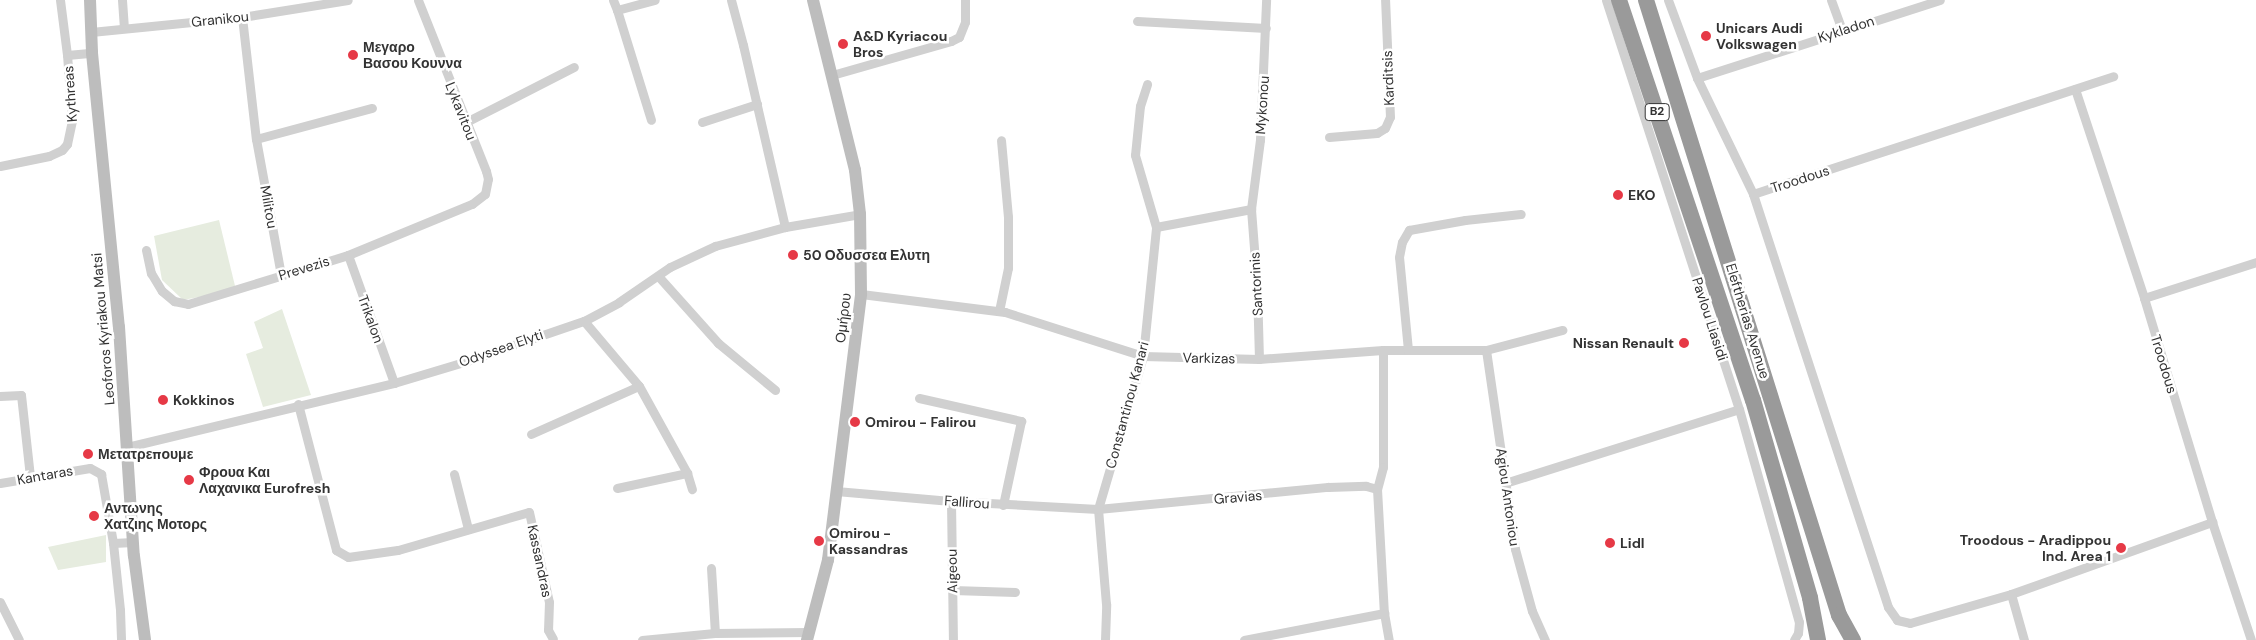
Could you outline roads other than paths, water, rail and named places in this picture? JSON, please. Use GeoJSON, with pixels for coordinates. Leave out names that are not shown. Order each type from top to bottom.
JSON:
{"type":"FeatureCollection","features":[{"type":"Feature","properties":{"kind":"highway","name":"Eleftherias Avenue"},"geometry":{"type":"LineString","coordinates":[[1619,0],[1753,400],[1812,606],[1818,640]]}},
{"type":"Feature","properties":{"kind":"highway","name":"Eleftherias Avenue"},"geometry":{"type":"LineString","coordinates":[[1646,0],[1840,615],[1853,640]]}},
{"type":"Feature","properties":{"kind":"main road","name":"Leoforos Kyriakou Matsi"},"geometry":{"type":"LineString","coordinates":[[91,0],[92,53],[119,327],[134,542],[145,640]]}},
{"type":"Feature","properties":{"kind":"main road","name":"Ομήρου"},"geometry":{"type":"LineString","coordinates":[[808,636],[828,560],[861,294],[860,214],[855,170],[814,0]]}},
{"type":"Feature","properties":{"kind":"street"},"geometry":{"type":"LineString","coordinates":[[60,0],[67,55]]}},
{"type":"Feature","properties":{"kind":"street"},"geometry":{"type":"LineString","coordinates":[[122,0],[124,28]]}},
{"type":"Feature","properties":{"kind":"street","name":"Granikou"},"geometry":{"type":"LineString","coordinates":[[91,32],[242,18],[348,0]]}},
{"type":"Feature","properties":{"kind":"street","name":"Lykavitou"},"geometry":{"type":"LineString","coordinates":[[418,0],[486,171],[488,179],[485,194]]}},
{"type":"Feature","properties":{"kind":"street"},"geometry":{"type":"LineString","coordinates":[[613,0],[652,120]]}},
{"type":"Feature","properties":{"kind":"street"},"geometry":{"type":"LineString","coordinates":[[617,10],[655,0]]}},
{"type":"Feature","properties":{"kind":"street"},"geometry":{"type":"LineString","coordinates":[[731,0],[786,227]]}},
{"type":"Feature","properties":{"kind":"street"},"geometry":{"type":"LineString","coordinates":[[832,75],[951,42],[958,37],[965,22],[965,0]]}},
{"type":"Feature","properties":{"kind":"street","name":"Mykonou"},"geometry":{"type":"LineString","coordinates":[[1251,209],[1260,140],[1266,0]]}},
{"type":"Feature","properties":{"kind":"street","name":"Karditsis"},"geometry":{"type":"LineString","coordinates":[[1328,137],[1377,133],[1385,128],[1390,117],[1385,0]]}},
{"type":"Feature","properties":{"kind":"street","name":"Pavlou Liasidi"},"geometry":{"type":"LineString","coordinates":[[1606,0],[1739,409],[1796,614],[1798,634],[1794,640]]}},
{"type":"Feature","properties":{"kind":"street"},"geometry":{"type":"LineString","coordinates":[[1668,0],[1696,78],[1753,194],[1892,615],[1903,623],[1910,624],[2011,594],[2212,522]]}},
{"type":"Feature","properties":{"kind":"street"},"geometry":{"type":"LineString","coordinates":[[1831,0],[1842,30]]}},
{"type":"Feature","properties":{"kind":"street","name":"Kykladon"},"geometry":{"type":"LineString","coordinates":[[1696,78],[1940,0]]}},
{"type":"Feature","properties":{"kind":"street","name":"Militou"},"geometry":{"type":"LineString","coordinates":[[242,18],[256,139],[281,274]]}},
{"type":"Feature","properties":{"kind":"street"},"geometry":{"type":"LineString","coordinates":[[1137,21],[1266,28]]}},
{"type":"Feature","properties":{"kind":"street","name":"Kythreas"},"geometry":{"type":"LineString","coordinates":[[0,166],[49,156],[62,150],[68,144],[72,121],[67,55],[92,53]]}},
{"type":"Feature","properties":{"kind":"street"},"geometry":{"type":"LineString","coordinates":[[466,122],[574,67]]}},
{"type":"Feature","properties":{"kind":"street","name":"Troodous"},"geometry":{"type":"LineString","coordinates":[[1753,194],[2114,76]]}},
{"type":"Feature","properties":{"kind":"street","name":"Constantinou Kanari"},"geometry":{"type":"LineString","coordinates":[[1105,640],[1106,604],[1098,510],[1143,356],[1156,227],[1134,155],[1140,106],[1147,84]]}},
{"type":"Feature","properties":{"kind":"street","name":"Troodous"},"geometry":{"type":"LineString","coordinates":[[2075,89],[2144,298],[2212,522],[2251,640]]}},
{"type":"Feature","properties":{"kind":"street"},"geometry":{"type":"LineString","coordinates":[[702,122],[757,104]]}},
{"type":"Feature","properties":{"kind":"street"},"geometry":{"type":"LineString","coordinates":[[256,139],[372,108]]}},
{"type":"Feature","properties":{"kind":"street"},"geometry":{"type":"LineString","coordinates":[[999,311],[1008,259],[1008,217],[1001,140]]}},
{"type":"Feature","properties":{"kind":"street"},"geometry":{"type":"LineString","coordinates":[[1659,162],[1667,144]]}},
{"type":"Feature","properties":{"kind":"street","name":"Prevezis"},"geometry":{"type":"LineString","coordinates":[[146,250],[149,267],[158,285],[169,297],[181,303],[203,301],[281,274],[348,254],[472,204],[485,194]]}},
{"type":"Feature","properties":{"kind":"street"},"geometry":{"type":"LineString","coordinates":[[1156,227],[1251,209]]}},
{"type":"Feature","properties":{"kind":"street","name":"Santorinis"},"geometry":{"type":"LineString","coordinates":[[1251,209],[1257,287],[1259,359]]}},
{"type":"Feature","properties":{"kind":"street"},"geometry":{"type":"LineString","coordinates":[[1676,212],[1694,225]]}},
{"type":"Feature","properties":{"kind":"street","name":"Odyssea Elyti"},"geometry":{"type":"LineString","coordinates":[[127,447],[298,404],[394,383],[464,362],[584,321],[659,277],[670,267],[715,246],[786,227],[860,214]]}},
{"type":"Feature","properties":{"kind":"street"},"geometry":{"type":"LineString","coordinates":[[1408,350],[1399,257],[1402,242],[1409,230],[1465,220],[1522,214]]}},
{"type":"Feature","properties":{"kind":"street","name":"Trikalon"},"geometry":{"type":"LineString","coordinates":[[348,254],[394,383]]}},
{"type":"Feature","properties":{"kind":"street"},"geometry":{"type":"LineString","coordinates":[[2144,298],[2256,262]]}},
{"type":"Feature","properties":{"kind":"street"},"geometry":{"type":"LineString","coordinates":[[659,277],[718,342],[774,390]]}},
{"type":"Feature","properties":{"kind":"street","name":"Varkizas"},"geometry":{"type":"LineString","coordinates":[[861,294],[999,311],[1143,356],[1259,359],[1382,350],[1486,350],[1562,330]]}},
{"type":"Feature","properties":{"kind":"street"},"geometry":{"type":"LineString","coordinates":[[584,321],[639,386],[686,473],[692,490]]}},
{"type":"Feature","properties":{"kind":"street"},"geometry":{"type":"LineString","coordinates":[[1382,350],[1383,467],[1377,489],[1384,613],[1389,640]]}},
{"type":"Feature","properties":{"kind":"street","name":"Agiou Antoniou"},"geometry":{"type":"LineString","coordinates":[[1486,350],[1515,549],[1532,611],[1545,640]]}},
{"type":"Feature","properties":{"kind":"street"},"geometry":{"type":"LineString","coordinates":[[531,434],[639,386]]}},
{"type":"Feature","properties":{"kind":"street"},"geometry":{"type":"LineString","coordinates":[[0,396],[21,395],[30,477]]}},
{"type":"Feature","properties":{"kind":"street"},"geometry":{"type":"LineString","coordinates":[[919,398],[1021,421],[1003,505]]}},
{"type":"Feature","properties":{"kind":"street"},"geometry":{"type":"LineString","coordinates":[[298,404],[336,550],[348,557],[398,550],[468,529],[454,474]]}},
{"type":"Feature","properties":{"kind":"street"},"geometry":{"type":"LineString","coordinates":[[1505,483],[1739,409]]}},
{"type":"Feature","properties":{"kind":"street","name":"Kantaras"},"geometry":{"type":"LineString","coordinates":[[0,483],[90,468],[97,470],[104,478],[113,543]]}},
{"type":"Feature","properties":{"kind":"street"},"geometry":{"type":"LineString","coordinates":[[617,488],[686,473]]}},
{"type":"Feature","properties":{"kind":"street","name":"Gravias"},"geometry":{"type":"LineString","coordinates":[[1098,510],[1328,487],[1366,486],[1377,489]]}},
{"type":"Feature","properties":{"kind":"street","name":"Fallirou"},"geometry":{"type":"LineString","coordinates":[[836,491],[1003,505],[1098,510]]}},
{"type":"Feature","properties":{"kind":"street","name":"Aigeou"},"geometry":{"type":"LineString","coordinates":[[951,501],[953,640]]}},
{"type":"Feature","properties":{"kind":"street","name":"Kassandras"},"geometry":{"type":"LineString","coordinates":[[468,529],[529,512],[549,602],[548,630],[552,640]]}},
{"type":"Feature","properties":{"kind":"street"},"geometry":{"type":"LineString","coordinates":[[120,640],[120,610],[113,543],[134,542]]}},
{"type":"Feature","properties":{"kind":"street"},"geometry":{"type":"LineString","coordinates":[[711,568],[715,633]]}},
{"type":"Feature","properties":{"kind":"street"},"geometry":{"type":"LineString","coordinates":[[952,590],[1015,592]]}},
{"type":"Feature","properties":{"kind":"street"},"geometry":{"type":"LineString","coordinates":[[2011,594],[2024,640]]}},
{"type":"Feature","properties":{"kind":"street"},"geometry":{"type":"LineString","coordinates":[[0,602],[19,640]]}},
{"type":"Feature","properties":{"kind":"street"},"geometry":{"type":"LineString","coordinates":[[1244,640],[1384,613]]}},
{"type":"Feature","properties":{"kind":"street"},"geometry":{"type":"LineString","coordinates":[[642,640],[715,633],[808,636]]}},
{"type":"Feature","properties":{"kind":"place","name":"Unicars Audi Volkswagen"},"geometry":{"type":"Point","coordinates":[1706,36]}},
{"type":"Feature","properties":{"kind":"place","name":"A&D Kyriacou Bros"},"geometry":{"type":"Point","coordinates":[843,44]}},
{"type":"Feature","properties":{"kind":"place","name":"Μεγαρο Βασου Κουννα"},"geometry":{"type":"Point","coordinates":[353,55]}},
{"type":"Feature","properties":{"kind":"place","name":"EKO"},"geometry":{"type":"Point","coordinates":[1618,195]}},
{"type":"Feature","properties":{"kind":"place","name":"50 Οδυσσεα Ελυτη"},"geometry":{"type":"Point","coordinates":[793,255]}},
{"type":"Feature","properties":{"kind":"place","name":"Nissan Renault"},"geometry":{"type":"Point","coordinates":[1684,343]}},
{"type":"Feature","properties":{"kind":"place","name":"Kokkinos"},"geometry":{"type":"Point","coordinates":[163,400]}},
{"type":"Feature","properties":{"kind":"place","name":"Omirou - Falirou"},"geometry":{"type":"Point","coordinates":[855,422]}},
{"type":"Feature","properties":{"kind":"place","name":"Μετατρεπουμε"},"geometry":{"type":"Point","coordinates":[88,454]}},
{"type":"Feature","properties":{"kind":"place","name":"Φρουα Και Λαχανικα Eurofresh"},"geometry":{"type":"Point","coordinates":[189,480]}},
{"type":"Feature","properties":{"kind":"place","name":"Αντωνης Χατζιης Μοτορς"},"geometry":{"type":"Point","coordinates":[94,516]}},
{"type":"Feature","properties":{"kind":"place","name":"Omirou - Kassandras"},"geometry":{"type":"Point","coordinates":[819,541]}},
{"type":"Feature","properties":{"kind":"place","name":"Lidl"},"geometry":{"type":"Point","coordinates":[1610,543]}},
{"type":"Feature","properties":{"kind":"place","name":"Troodous - Aradippou Ind. Area 1"},"geometry":{"type":"Point","coordinates":[2121,548]}}]}
